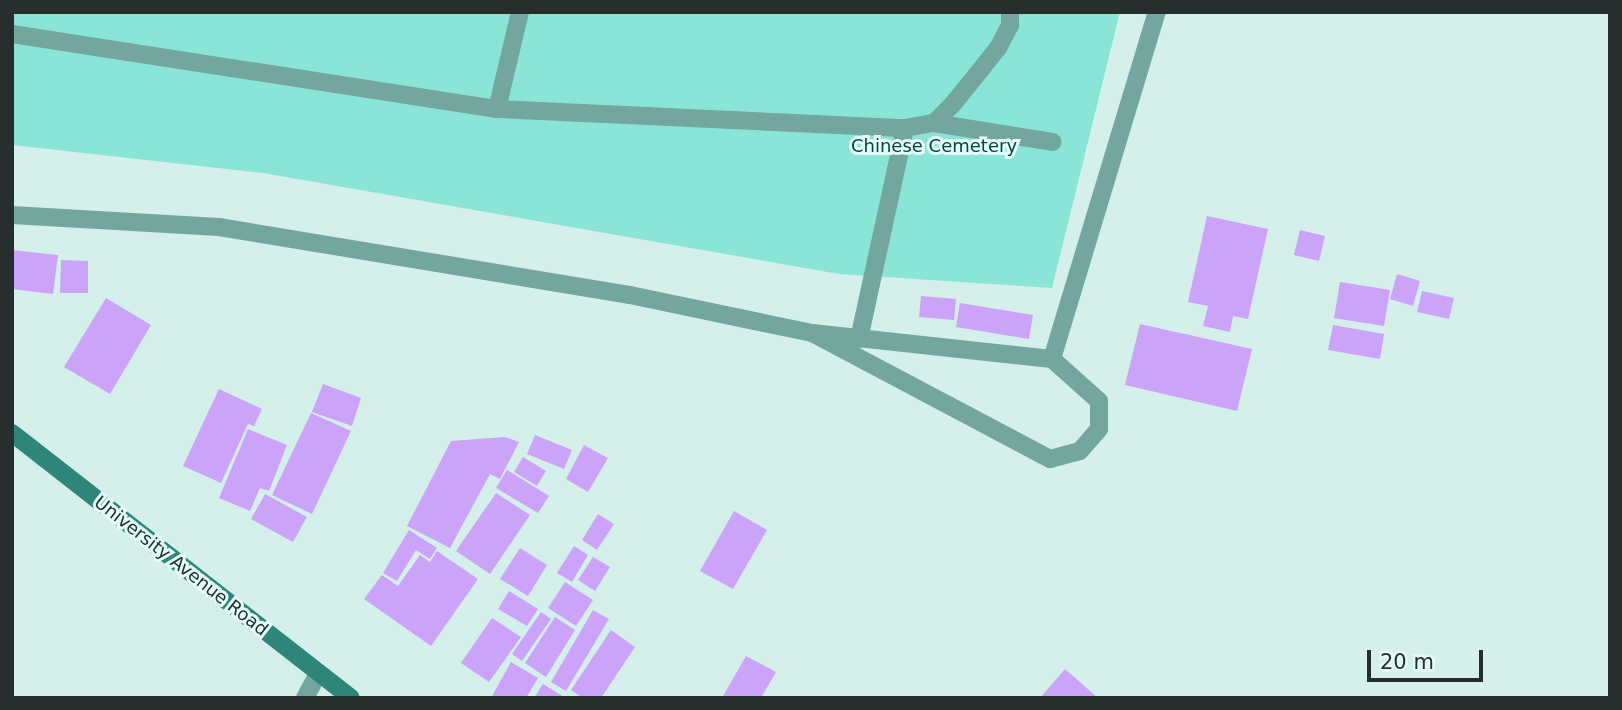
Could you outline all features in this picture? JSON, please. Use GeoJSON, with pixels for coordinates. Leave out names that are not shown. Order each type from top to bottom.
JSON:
{"type":"FeatureCollection","features":[{"type":"Feature","properties":{"kind":"main road","name":"University Avenue Road"},"geometry":{"type":"LineString","coordinates":[[12,433],[351,698]]}},
{"type":"Feature","properties":{"kind":"street"},"geometry":{"type":"LineString","coordinates":[[497,109],[520,12]]}},
{"type":"Feature","properties":{"kind":"street"},"geometry":{"type":"LineString","coordinates":[[934,122],[998,48],[1010,25],[1010,12]]}},
{"type":"Feature","properties":{"kind":"street"},"geometry":{"type":"LineString","coordinates":[[1052,359],[1157,12]]}},
{"type":"Feature","properties":{"kind":"street"},"geometry":{"type":"LineString","coordinates":[[12,34],[497,109],[905,128],[934,122],[1052,142]]}},
{"type":"Feature","properties":{"kind":"street"},"geometry":{"type":"LineString","coordinates":[[859,339],[905,128]]}},
{"type":"Feature","properties":{"kind":"street"},"geometry":{"type":"LineString","coordinates":[[12,215],[219,227],[630,295],[812,332],[1052,359],[1100,401],[1099,429],[1080,451],[1050,459],[812,332]]}},
{"type":"Feature","properties":{"kind":"street"},"geometry":{"type":"LineString","coordinates":[[304,698],[318,674]]}},
{"type":"Feature","properties":{"kind":"green space","name":"Chinese Cemetery"},"geometry":{"type":"Polygon","coordinates":[[[12,12],[1120,12],[1052,288],[839,274],[263,173],[12,145],[12,12]]]}},
{"type":"Feature","properties":{"kind":"building"},"geometry":{"type":"Polygon","coordinates":[[[1207,216],[1268,229],[1248,319],[1233,316],[1230,332],[1203,326],[1208,306],[1188,302],[1207,216]]]}},
{"type":"Feature","properties":{"kind":"building"},"geometry":{"type":"Polygon","coordinates":[[[1300,230],[1325,236],[1319,261],[1294,255],[1300,230]]]}},
{"type":"Feature","properties":{"kind":"building"},"geometry":{"type":"Polygon","coordinates":[[[12,250],[58,255],[53,294],[12,289],[12,250]]]}},
{"type":"Feature","properties":{"kind":"building"},"geometry":{"type":"Polygon","coordinates":[[[61,260],[88,261],[88,293],[60,293],[61,260]]]}},
{"type":"Feature","properties":{"kind":"building"},"geometry":{"type":"Polygon","coordinates":[[[1397,274],[1420,281],[1413,306],[1390,299],[1397,274]]]}},
{"type":"Feature","properties":{"kind":"building"},"geometry":{"type":"Polygon","coordinates":[[[1340,282],[1390,290],[1384,326],[1334,318],[1340,282]]]}},
{"type":"Feature","properties":{"kind":"building"},"geometry":{"type":"Polygon","coordinates":[[[1422,291],[1454,298],[1449,319],[1417,312],[1422,291]]]}},
{"type":"Feature","properties":{"kind":"building"},"geometry":{"type":"Polygon","coordinates":[[[921,296],[956,299],[954,320],[919,317],[921,296]]]}},
{"type":"Feature","properties":{"kind":"building"},"geometry":{"type":"Polygon","coordinates":[[[106,298],[151,325],[110,394],[64,367],[106,298]]]}},
{"type":"Feature","properties":{"kind":"building"},"geometry":{"type":"Polygon","coordinates":[[[960,303],[1033,315],[1029,339],[956,327],[960,303]]]}},
{"type":"Feature","properties":{"kind":"building"},"geometry":{"type":"Polygon","coordinates":[[[1140,324],[1252,349],[1237,411],[1125,385],[1140,324]]]}},
{"type":"Feature","properties":{"kind":"building"},"geometry":{"type":"Polygon","coordinates":[[[1333,325],[1384,334],[1380,359],[1328,350],[1333,325]]]}},
{"type":"Feature","properties":{"kind":"building"},"geometry":{"type":"Polygon","coordinates":[[[323,384],[361,398],[352,426],[312,412],[323,384]]]}},
{"type":"Feature","properties":{"kind":"building"},"geometry":{"type":"Polygon","coordinates":[[[219,389],[262,409],[254,426],[248,424],[221,483],[183,466],[219,389]]]}},
{"type":"Feature","properties":{"kind":"building"},"geometry":{"type":"Polygon","coordinates":[[[311,413],[351,431],[312,514],[272,495],[311,413]]]}},
{"type":"Feature","properties":{"kind":"building"},"geometry":{"type":"Polygon","coordinates":[[[248,429],[287,445],[269,491],[260,488],[250,511],[219,498],[248,429]]]}},
{"type":"Feature","properties":{"kind":"building"},"geometry":{"type":"Polygon","coordinates":[[[535,435],[572,450],[564,469],[527,454],[535,435]]]}},
{"type":"Feature","properties":{"kind":"building"},"geometry":{"type":"Polygon","coordinates":[[[505,437],[519,442],[500,479],[490,474],[450,548],[407,526],[451,441],[505,437]]]}},
{"type":"Feature","properties":{"kind":"building"},"geometry":{"type":"Polygon","coordinates":[[[584,445],[608,458],[588,492],[566,479],[584,445]]]}},
{"type":"Feature","properties":{"kind":"building"},"geometry":{"type":"Polygon","coordinates":[[[523,457],[546,471],[537,486],[514,472],[523,457]]]}},
{"type":"Feature","properties":{"kind":"building"},"geometry":{"type":"Polygon","coordinates":[[[507,470],[549,496],[538,513],[496,488],[507,470]]]}},
{"type":"Feature","properties":{"kind":"building"},"geometry":{"type":"Polygon","coordinates":[[[496,493],[530,515],[490,574],[456,551],[496,493]]]}},
{"type":"Feature","properties":{"kind":"building"},"geometry":{"type":"Polygon","coordinates":[[[265,494],[307,517],[293,542],[251,519],[265,494]]]}},
{"type":"Feature","properties":{"kind":"building"},"geometry":{"type":"Polygon","coordinates":[[[734,511],[767,530],[733,589],[700,571],[734,511]]]}},
{"type":"Feature","properties":{"kind":"building"},"geometry":{"type":"Polygon","coordinates":[[[598,514],[614,524],[597,550],[582,540],[598,514]]]}},
{"type":"Feature","properties":{"kind":"building"},"geometry":{"type":"Polygon","coordinates":[[[409,530],[437,548],[430,559],[416,550],[397,581],[383,573],[409,530]]]}},
{"type":"Feature","properties":{"kind":"building"},"geometry":{"type":"Polygon","coordinates":[[[574,546],[588,555],[572,582],[557,573],[574,546]]]}},
{"type":"Feature","properties":{"kind":"building"},"geometry":{"type":"Polygon","coordinates":[[[520,548],[547,565],[528,596],[500,579],[520,548]]]}},
{"type":"Feature","properties":{"kind":"building"},"geometry":{"type":"Polygon","coordinates":[[[437,551],[478,579],[431,646],[364,599],[382,575],[398,586],[420,555],[430,562],[437,551]]]}},
{"type":"Feature","properties":{"kind":"building"},"geometry":{"type":"Polygon","coordinates":[[[593,557],[610,567],[595,591],[578,580],[593,557]]]}},
{"type":"Feature","properties":{"kind":"building"},"geometry":{"type":"Polygon","coordinates":[[[565,582],[593,600],[576,626],[548,608],[565,582]]]}},
{"type":"Feature","properties":{"kind":"building"},"geometry":{"type":"Polygon","coordinates":[[[509,591],[538,609],[527,626],[498,609],[509,591]]]}},
{"type":"Feature","properties":{"kind":"building"},"geometry":{"type":"Polygon","coordinates":[[[593,610],[609,619],[566,691],[551,682],[593,610]]]}},
{"type":"Feature","properties":{"kind":"building"},"geometry":{"type":"Polygon","coordinates":[[[541,612],[551,619],[522,661],[512,654],[541,612]]]}},
{"type":"Feature","properties":{"kind":"building"},"geometry":{"type":"Polygon","coordinates":[[[555,617],[575,630],[546,677],[525,663],[555,617]]]}},
{"type":"Feature","properties":{"kind":"building"},"geometry":{"type":"Polygon","coordinates":[[[492,618],[521,637],[489,682],[461,663],[492,618]]]}},
{"type":"Feature","properties":{"kind":"building"},"geometry":{"type":"Polygon","coordinates":[[[611,630],[635,647],[601,698],[583,698],[571,690],[611,630]]]}},
{"type":"Feature","properties":{"kind":"building"},"geometry":{"type":"Polygon","coordinates":[[[746,656],[776,672],[761,698],[722,698],[746,656]]]}},
{"type":"Feature","properties":{"kind":"building"},"geometry":{"type":"Polygon","coordinates":[[[511,662],[538,678],[526,698],[491,698],[511,662]]]}},
{"type":"Feature","properties":{"kind":"building"},"geometry":{"type":"Polygon","coordinates":[[[1065,669],[1098,698],[1040,698],[1065,669]]]}},
{"type":"Feature","properties":{"kind":"building"},"geometry":{"type":"Polygon","coordinates":[[[543,684],[566,698],[534,698],[543,684]]]}}]}
